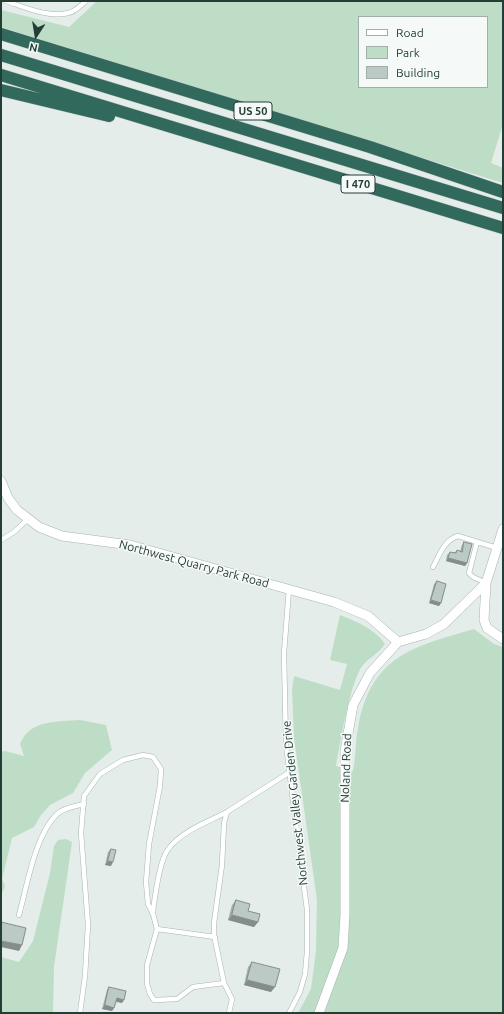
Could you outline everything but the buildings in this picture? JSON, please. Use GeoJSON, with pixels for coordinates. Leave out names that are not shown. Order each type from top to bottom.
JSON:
{"type":"FeatureCollection","features":[{"type":"Feature","properties":{"kind":"highway","name":"US 50"},"geometry":{"type":"LineString","coordinates":[[1,34],[370,147],[503,192]]}},
{"type":"Feature","properties":{"kind":"highway","name":"I 470"},"geometry":{"type":"LineString","coordinates":[[1,56],[503,208]]}},
{"type":"Feature","properties":{"kind":"highway","name":"I 470"},"geometry":{"type":"LineString","coordinates":[[1,75],[503,228]]}},
{"type":"Feature","properties":{"kind":"highway"},"geometry":{"type":"LineString","coordinates":[[1,90],[213,140]]}},
{"type":"Feature","properties":{"kind":"street","name":"Northwest Quarry Park Road"},"geometry":{"type":"LineString","coordinates":[[1,481],[8,498],[17,510],[39,527],[62,536],[130,545],[334,602],[368,616],[398,642]]}},
{"type":"Feature","properties":{"kind":"street"},"geometry":{"type":"LineString","coordinates":[[503,529],[486,583],[484,620],[488,628],[494,634],[503,639]]}},
{"type":"Feature","properties":{"kind":"street"},"geometry":{"type":"LineString","coordinates":[[398,642],[426,634],[444,624],[486,583]]}},
{"type":"Feature","properties":{"kind":"street","name":"Noland Road"},"geometry":{"type":"LineString","coordinates":[[319,1013],[343,948],[345,915],[345,751],[348,727],[353,705],[360,688],[370,673],[398,642]]}},
{"type":"Feature","properties":{"kind":"lane"},"geometry":{"type":"LineString","coordinates":[[6,1],[55,14],[68,13],[76,10],[86,1]]}},
{"type":"Feature","properties":{"kind":"lane"},"geometry":{"type":"LineString","coordinates":[[1,540],[14,532],[28,519]]}},
{"type":"Feature","properties":{"kind":"lane"},"geometry":{"type":"LineString","coordinates":[[433,567],[444,547],[453,537],[458,536],[497,548]]}},
{"type":"Feature","properties":{"kind":"lane"},"geometry":{"type":"LineString","coordinates":[[477,542],[469,573],[473,577],[486,583]]}},
{"type":"Feature","properties":{"kind":"lane","name":"Northwest Valley Garden Drive"},"geometry":{"type":"LineString","coordinates":[[289,589],[284,653],[286,745],[307,910],[307,952],[305,974],[300,992],[289,1013]]}},
{"type":"Feature","properties":{"kind":"lane"},"geometry":{"type":"LineString","coordinates":[[80,1013],[85,976],[88,925],[81,833],[84,796],[100,774],[124,760],[143,755],[153,758],[162,769],[149,844],[146,882],[148,904],[153,912]]}},
{"type":"Feature","properties":{"kind":"lane"},"geometry":{"type":"LineString","coordinates":[[224,983],[193,987],[177,999],[154,1000],[150,994],[147,984],[147,965],[157,930],[153,912],[155,893],[168,850],[182,836],[227,812],[290,772]]}},
{"type":"Feature","properties":{"kind":"lane"},"geometry":{"type":"LineString","coordinates":[[19,915],[39,845],[50,822],[58,812],[84,804]]}},
{"type":"Feature","properties":{"kind":"lane"},"geometry":{"type":"LineString","coordinates":[[227,812],[224,823],[222,865],[214,923],[215,937],[224,983],[232,999],[229,1013]]}},
{"type":"Feature","properties":{"kind":"lane"},"geometry":{"type":"LineString","coordinates":[[157,930],[215,937]]}},
{"type":"Feature","properties":{"kind":"green space"},"geometry":{"type":"Polygon","coordinates":[[[97,1],[503,1],[503,124],[491,163],[503,168],[503,183],[1,27],[1,10],[69,27],[97,1]]]}},
{"type":"Feature","properties":{"kind":"green space"},"geometry":{"type":"Polygon","coordinates":[[[340,615],[359,623],[370,630],[381,638],[385,644],[363,665],[358,673],[350,698],[336,766],[353,771],[357,733],[364,704],[373,685],[384,670],[398,658],[413,649],[474,629],[494,644],[503,647],[503,1013],[298,1013],[311,989],[316,951],[317,900],[294,738],[292,690],[294,676],[340,690],[347,664],[330,660],[340,615]]]}},
{"type":"Feature","properties":{"kind":"green space"},"geometry":{"type":"Polygon","coordinates":[[[80,720],[106,725],[112,750],[85,773],[73,793],[50,805],[41,815],[34,827],[12,838],[2,879],[5,886],[1,896],[1,752],[5,751],[24,756],[20,744],[30,730],[45,723],[80,720]]]}},
{"type":"Feature","properties":{"kind":"green space"},"geometry":{"type":"Polygon","coordinates":[[[66,839],[72,842],[54,967],[53,1013],[1,1013],[1,957],[19,962],[33,941],[50,873],[54,846],[58,840],[66,839]]]}}]}
